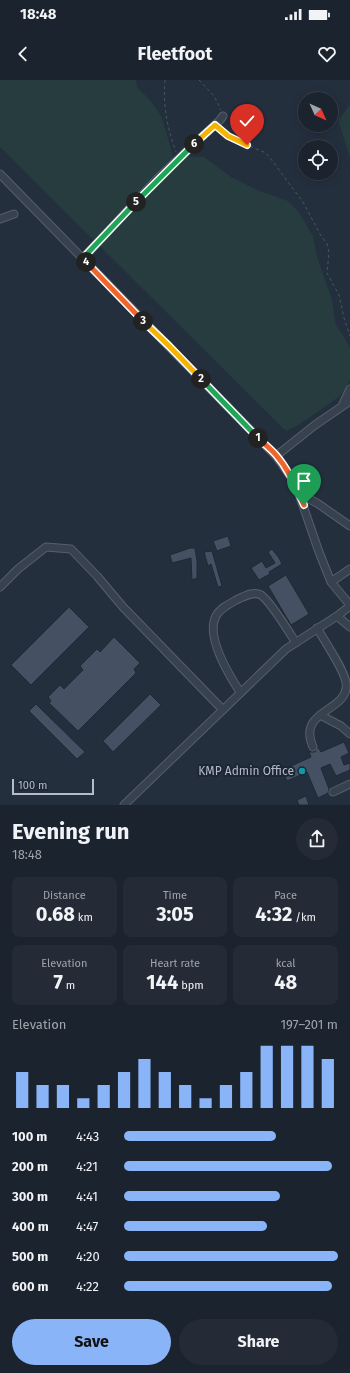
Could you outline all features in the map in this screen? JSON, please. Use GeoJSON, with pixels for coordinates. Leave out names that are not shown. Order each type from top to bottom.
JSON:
{"type":"FeatureCollection","features":[{"type":"Feature","properties":{"kind":"lane"},"geometry":{"type":"LineString","coordinates":[[83,258],[178,159],[215,125],[222,116]]}},
{"type":"Feature","properties":{"kind":"lane"},"geometry":{"type":"LineString","coordinates":[[0,174],[276,456],[293,480],[331,582],[350,606],[282,653],[124,805]]}},
{"type":"Feature","properties":{"kind":"lane"},"geometry":{"type":"LineString","coordinates":[[0,219],[14,214]]}},
{"type":"Feature","properties":{"kind":"lane"},"geometry":{"type":"LineString","coordinates":[[342,406],[350,389]]}},
{"type":"Feature","properties":{"kind":"lane"},"geometry":{"type":"LineString","coordinates":[[276,456],[350,401]]}},
{"type":"Feature","properties":{"kind":"lane"},"geometry":{"type":"LineString","coordinates":[[299,494],[317,503],[350,526]]}},
{"type":"Feature","properties":{"kind":"lane"},"geometry":{"type":"LineString","coordinates":[[0,587],[18,569],[46,547],[72,549],[98,576],[123,607],[223,710]]}},
{"type":"Feature","properties":{"kind":"lane"},"geometry":{"type":"LineString","coordinates":[[331,582],[350,569]]}},
{"type":"Feature","properties":{"kind":"lane"},"geometry":{"type":"LineString","coordinates":[[240,692],[230,676],[217,647],[213,630],[216,615],[226,606],[246,595],[254,593],[260,595],[266,599],[296,643]]}},
{"type":"Feature","properties":{"kind":"lane"},"geometry":{"type":"LineString","coordinates":[[337,616],[350,627]]}},
{"type":"Feature","properties":{"kind":"lane"},"geometry":{"type":"LineString","coordinates":[[313,747],[309,734],[309,728],[320,715],[334,705],[346,690],[346,682],[342,672],[317,628]]}},
{"type":"Feature","properties":{"kind":"lane"},"geometry":{"type":"LineString","coordinates":[[320,715],[341,726],[350,734]]}},
{"type":"Feature","properties":{"kind":"lane"},"geometry":{"type":"LineString","coordinates":[[333,792],[350,784]]}},
{"type":"Feature","properties":{"kind":"path"},"geometry":{"type":"LineString","coordinates":[[165,80],[165,114],[178,159]]}},
{"type":"Feature","properties":{"kind":"path"},"geometry":{"type":"LineString","coordinates":[[200,80],[214,96],[222,112],[222,116]]}},
{"type":"Feature","properties":{"kind":"path"},"geometry":{"type":"LineString","coordinates":[[215,125],[228,136],[266,154],[303,202],[327,244],[329,253],[327,273],[339,295],[350,336]]}},
{"type":"Feature","properties":{"kind":"green space"},"geometry":{"type":"Polygon","coordinates":[[[0,80],[136,80],[137,87],[152,102],[162,118],[173,156],[204,157],[231,177],[257,190],[288,201],[298,211],[313,236],[317,257],[332,300],[336,325],[350,347],[350,381],[340,396],[300,424],[286,431],[0,147],[0,80]]]}},
{"type":"Feature","properties":{"kind":"green space"},"geometry":{"type":"Polygon","coordinates":[[[350,105],[350,157],[338,120],[350,105]]]}},
{"type":"Feature","properties":{"kind":"building"},"geometry":{"type":"Polygon","coordinates":[[[228,536],[231,546],[217,551],[213,541],[228,536]]]}},
{"type":"Feature","properties":{"kind":"building"},"geometry":{"type":"Polygon","coordinates":[[[190,548],[195,548],[197,561],[197,578],[192,580],[191,558],[172,563],[170,555],[190,548]]]}},
{"type":"Feature","properties":{"kind":"building"},"geometry":{"type":"Polygon","coordinates":[[[272,549],[282,564],[269,572],[270,574],[259,580],[251,568],[262,561],[266,568],[275,563],[268,552],[272,549]]]}},
{"type":"Feature","properties":{"kind":"building"},"geometry":{"type":"Polygon","coordinates":[[[212,551],[222,586],[218,587],[211,564],[208,566],[204,552],[212,551]]]}},
{"type":"Feature","properties":{"kind":"building"},"geometry":{"type":"Polygon","coordinates":[[[286,575],[309,614],[291,625],[268,586],[286,575]]]}},
{"type":"Feature","properties":{"kind":"building"},"geometry":{"type":"Polygon","coordinates":[[[69,607],[89,627],[31,685],[11,665],[69,607]]]}},
{"type":"Feature","properties":{"kind":"building"},"geometry":{"type":"Polygon","coordinates":[[[114,637],[140,663],[134,669],[136,673],[78,731],[49,703],[51,701],[48,697],[60,685],[64,689],[83,670],[80,666],[97,649],[100,652],[114,637]]]}},
{"type":"Feature","properties":{"kind":"building"},"geometry":{"type":"Polygon","coordinates":[[[150,694],[161,705],[113,752],[103,741],[150,694]]]}},
{"type":"Feature","properties":{"kind":"building"},"geometry":{"type":"Polygon","coordinates":[[[36,704],[85,752],[77,759],[29,711],[36,704]]]}},
{"type":"Feature","properties":{"kind":"building","name":"KMP Admin Office"},"geometry":{"type":"Polygon","coordinates":[[[344,742],[349,753],[341,757],[344,765],[350,763],[350,770],[336,776],[330,764],[321,768],[329,789],[328,793],[318,798],[307,772],[287,781],[282,770],[311,757],[309,752],[315,752],[318,747],[321,752],[344,742]]]}},
{"type":"Feature","properties":{"kind":"building"},"geometry":{"type":"Polygon","coordinates":[[[306,796],[309,805],[299,805],[297,800],[306,796]]]}},
{"type":"Feature","properties":{"kind":"place","name":"KMP Admin Office"},"geometry":{"type":"Point","coordinates":[302,771]}},
{"type":"Feature","properties":{"kind":"route"},"geometry":{"type":"LineString","coordinates":[[247,145],[228,136],[215,125],[157,180],[83,258],[276,456],[293,480],[304,505]]}}]}
